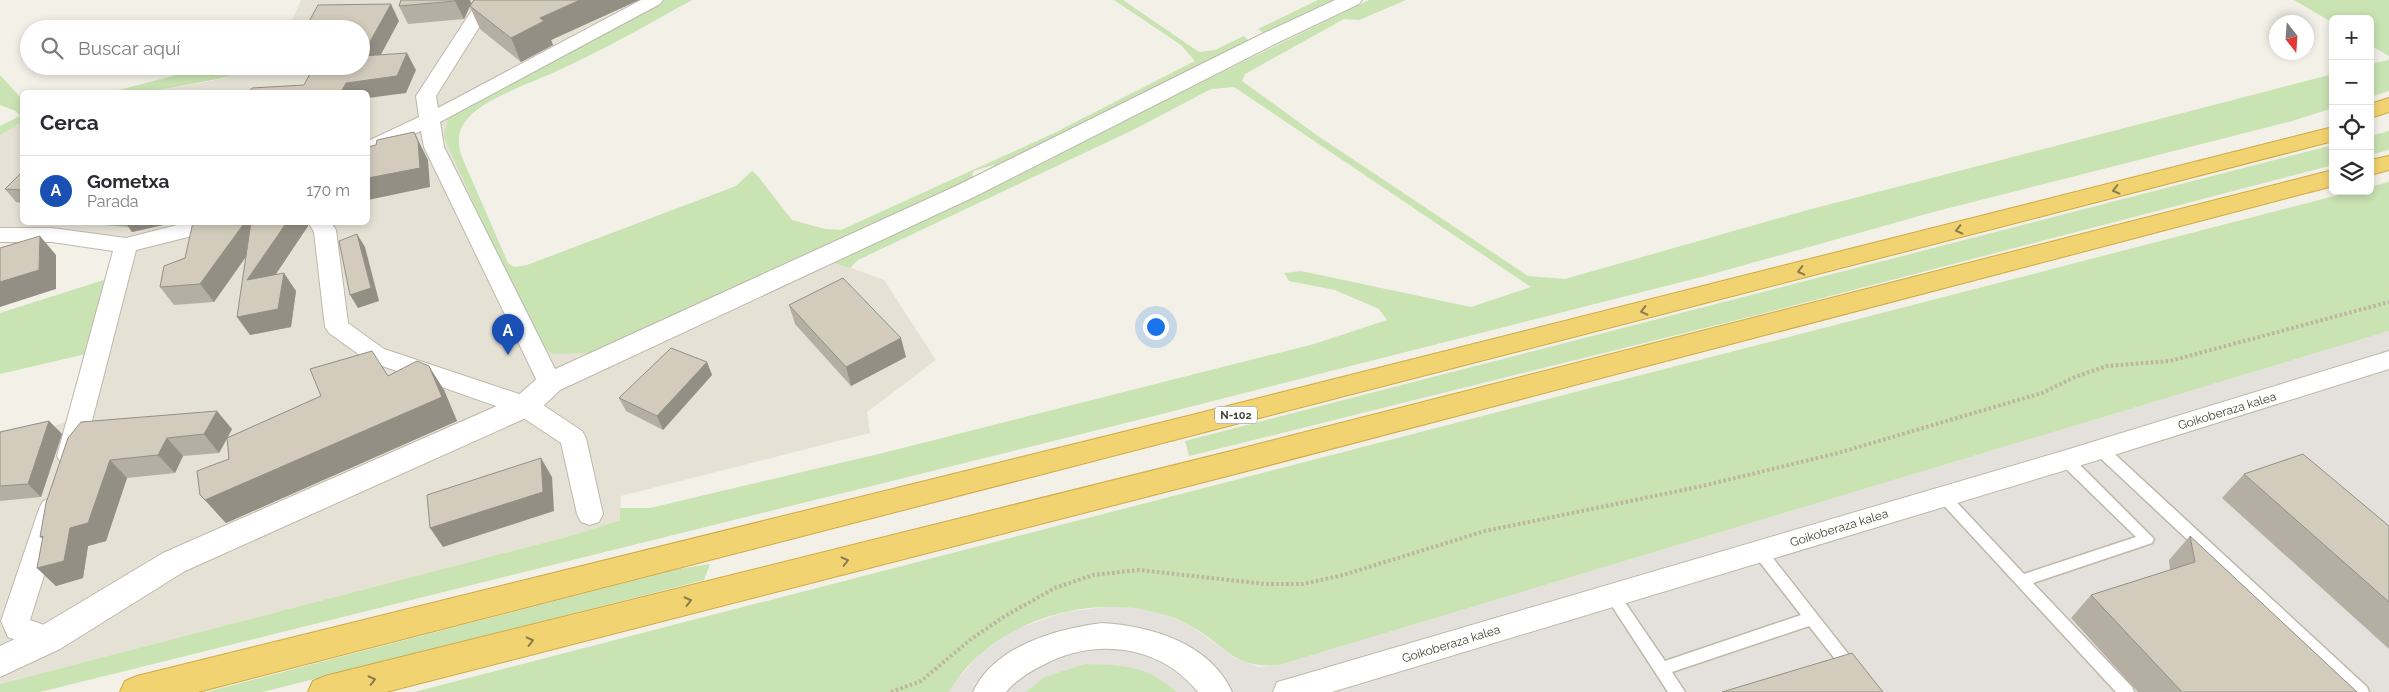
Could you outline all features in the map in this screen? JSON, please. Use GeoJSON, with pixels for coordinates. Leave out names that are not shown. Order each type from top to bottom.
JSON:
{"type":"FeatureCollection","features":[{"type":"Feature","properties":{"kind":"highway"},"geometry":{"type":"LineString","coordinates":[[2374,110],[2389,105]]}},
{"type":"Feature","properties":{"kind":"highway"},"geometry":{"type":"LineString","coordinates":[[2374,124],[2389,120]]}},
{"type":"Feature","properties":{"kind":"highway"},"geometry":{"type":"LineString","coordinates":[[2158,180],[2329,124]]}},
{"type":"Feature","properties":{"kind":"highway","name":"N-102"},"geometry":{"type":"LineString","coordinates":[[138,692],[2329,135]]}},
{"type":"Feature","properties":{"kind":"highway"},"geometry":{"type":"LineString","coordinates":[[2374,167],[2389,163]]}},
{"type":"Feature","properties":{"kind":"highway"},"geometry":{"type":"LineString","coordinates":[[325,692],[1220,466],[2329,179]]}},
{"type":"Feature","properties":{"kind":"street"},"geometry":{"type":"LineString","coordinates":[[483,0],[481,10],[426,96],[434,147],[550,383]]}},
{"type":"Feature","properties":{"kind":"street"},"geometry":{"type":"LineString","coordinates":[[370,147],[431,119],[654,0]]}},
{"type":"Feature","properties":{"kind":"street"},"geometry":{"type":"LineString","coordinates":[[0,662],[48,639],[174,562],[525,406],[550,383],[824,258],[980,184],[1352,0]]}},
{"type":"Feature","properties":{"kind":"street"},"geometry":{"type":"LineString","coordinates":[[0,235],[52,234],[126,245],[208,225]]}},
{"type":"Feature","properties":{"kind":"street"},"geometry":{"type":"LineString","coordinates":[[321,225],[325,230],[337,327],[376,355],[525,406],[573,438],[590,514]]}},
{"type":"Feature","properties":{"kind":"street"},"geometry":{"type":"LineString","coordinates":[[48,639],[18,628],[15,621],[74,445],[126,245]]}},
{"type":"Feature","properties":{"kind":"street","name":"Goikoberaza kalea"},"geometry":{"type":"LineString","coordinates":[[1288,692],[2101,450],[2389,360]]}},
{"type":"Feature","properties":{"kind":"street"},"geometry":{"type":"LineString","coordinates":[[988,692],[1004,673],[1042,648],[1086,636],[1130,636],[1171,650],[1206,675],[1217,692]]}},
{"type":"Feature","properties":{"kind":"lane"},"geometry":{"type":"LineString","coordinates":[[2101,450],[2361,692]]}},
{"type":"Feature","properties":{"kind":"lane"},"geometry":{"type":"LineString","coordinates":[[2021,581],[2147,539],[2066,460]]}},
{"type":"Feature","properties":{"kind":"lane"},"geometry":{"type":"LineString","coordinates":[[1943,497],[2126,692]]}},
{"type":"Feature","properties":{"kind":"lane"},"geometry":{"type":"LineString","coordinates":[[1760,552],[1870,692]]}},
{"type":"Feature","properties":{"kind":"lane"},"geometry":{"type":"LineString","coordinates":[[1612,596],[1677,692]]}},
{"type":"Feature","properties":{"kind":"lane"},"geometry":{"type":"LineString","coordinates":[[1661,669],[1812,618]]}},
{"type":"Feature","properties":{"kind":"path"},"geometry":{"type":"LineString","coordinates":[[892,692],[921,681],[970,640],[1005,616],[1055,588],[1093,575],[1139,570],[1266,584],[1303,584],[1343,575],[1485,531],[1698,487],[1838,453],[2042,393],[2075,377],[2107,366],[2170,360],[2389,302]]}},
{"type":"Feature","properties":{"kind":"shaded area"},"geometry":{"type":"Polygon","coordinates":[[[301,0],[660,0],[474,99],[444,138],[553,354],[593,353],[824,258],[884,280],[936,360],[867,412],[870,433],[621,496],[620,520],[574,535],[0,684],[0,447],[67,421],[114,253],[96,246],[21,239],[0,239],[0,135],[20,123],[20,225],[370,225],[370,90],[160,90],[228,78],[230,75],[370,75],[370,20],[292,20],[301,0]]]}},
{"type":"Feature","properties":{"kind":"shaded area"},"geometry":{"type":"Polygon","coordinates":[[[2389,331],[2389,692],[949,692],[954,683],[980,654],[1014,630],[1065,612],[1115,606],[1153,610],[1190,625],[1233,657],[1258,667],[1279,665],[2389,331]]]}},
{"type":"Feature","properties":{"kind":"green space"},"geometry":{"type":"Polygon","coordinates":[[[660,0],[692,0],[591,55],[487,103],[469,117],[463,126],[459,139],[461,155],[508,263],[514,267],[527,265],[736,186],[752,171],[792,220],[825,229],[841,230],[1052,134],[1195,61],[1181,45],[1114,0],[1123,0],[1199,52],[1215,50],[1244,36],[1250,42],[998,168],[993,165],[974,171],[972,174],[974,179],[593,353],[553,354],[534,338],[444,137],[448,119],[456,110],[660,0]]]}},
{"type":"Feature","properties":{"kind":"green space"},"geometry":{"type":"Polygon","coordinates":[[[1318,0],[1336,0],[1265,34],[1258,29],[1318,0]]]}},
{"type":"Feature","properties":{"kind":"green space"},"geometry":{"type":"Polygon","coordinates":[[[1369,0],[1406,0],[1359,20],[1344,19],[1245,74],[1242,81],[1318,136],[1528,276],[1565,279],[1804,211],[2329,75],[2329,109],[2292,121],[1937,211],[1709,275],[1154,416],[40,692],[0,692],[0,684],[574,535],[620,520],[620,508],[650,508],[887,452],[1314,344],[1387,320],[1379,309],[1335,290],[1289,281],[1284,273],[1301,271],[1471,307],[1531,287],[1234,87],[1211,89],[1137,128],[858,260],[850,268],[834,263],[1369,0]]]}},
{"type":"Feature","properties":{"kind":"green space"},"geometry":{"type":"Polygon","coordinates":[[[2294,0],[2389,0],[2389,56],[2374,47],[2374,15],[2329,15],[2329,21],[2294,0]]]}},
{"type":"Feature","properties":{"kind":"green space"},"geometry":{"type":"Polygon","coordinates":[[[2389,60],[2389,91],[2374,96],[2374,63],[2389,60]]]}},
{"type":"Feature","properties":{"kind":"green space"},"geometry":{"type":"Polygon","coordinates":[[[0,75],[20,97],[20,116],[16,111],[0,105],[0,75]]]}},
{"type":"Feature","properties":{"kind":"green space"},"geometry":{"type":"Polygon","coordinates":[[[177,75],[229,75],[228,77],[160,90],[119,90],[177,75]]]}},
{"type":"Feature","properties":{"kind":"green space"},"geometry":{"type":"Polygon","coordinates":[[[20,116],[20,123],[0,135],[0,126],[20,116]]]}},
{"type":"Feature","properties":{"kind":"green space"},"geometry":{"type":"Polygon","coordinates":[[[2389,131],[2389,150],[2374,154],[2374,135],[2389,131]]]}},
{"type":"Feature","properties":{"kind":"green space"},"geometry":{"type":"Polygon","coordinates":[[[2329,146],[2329,166],[1761,314],[1189,456],[1185,441],[2329,146]]]}},
{"type":"Feature","properties":{"kind":"green space"},"geometry":{"type":"Polygon","coordinates":[[[2389,182],[2389,331],[1279,665],[1249,663],[1239,659],[1189,625],[1158,613],[1125,607],[1090,608],[1056,614],[1024,626],[994,643],[969,665],[949,692],[414,692],[2339,195],[2374,195],[2374,186],[2389,182]]]}},
{"type":"Feature","properties":{"kind":"green space"},"geometry":{"type":"Polygon","coordinates":[[[107,279],[90,353],[0,374],[0,313],[107,279]]]}},
{"type":"Feature","properties":{"kind":"green space"},"geometry":{"type":"Polygon","coordinates":[[[710,564],[704,580],[263,692],[206,692],[678,569],[710,564]]]}},
{"type":"Feature","properties":{"kind":"green space"},"geometry":{"type":"Polygon","coordinates":[[[1085,664],[1134,668],[1155,676],[1176,692],[1026,692],[1045,677],[1085,664]]]}},
{"type":"Feature","properties":{"kind":"building"},"geometry":{"type":"Polygon","coordinates":[[[401,0],[456,0],[399,6],[401,0]]]}},
{"type":"Feature","properties":{"kind":"building"},"geometry":{"type":"Polygon","coordinates":[[[474,0],[580,0],[540,18],[544,21],[511,38],[470,6],[474,0]]]}},
{"type":"Feature","properties":{"kind":"building"},"geometry":{"type":"Polygon","coordinates":[[[391,4],[370,42],[370,20],[310,20],[318,5],[391,4]]]}},
{"type":"Feature","properties":{"kind":"building"},"geometry":{"type":"Polygon","coordinates":[[[407,53],[397,76],[346,83],[342,90],[250,90],[252,88],[304,85],[309,75],[370,75],[370,55],[407,53]]]}},
{"type":"Feature","properties":{"kind":"building"},"geometry":{"type":"Polygon","coordinates":[[[414,132],[418,141],[420,168],[370,178],[370,146],[376,145],[377,140],[414,132]]]}},
{"type":"Feature","properties":{"kind":"building"},"geometry":{"type":"Polygon","coordinates":[[[20,174],[20,190],[5,189],[20,174]]]}},
{"type":"Feature","properties":{"kind":"building"},"geometry":{"type":"Polygon","coordinates":[[[192,225],[243,225],[200,284],[160,287],[164,266],[185,258],[192,225]]]}},
{"type":"Feature","properties":{"kind":"building"},"geometry":{"type":"Polygon","coordinates":[[[251,225],[285,225],[247,280],[284,273],[278,309],[237,317],[251,225]]]}},
{"type":"Feature","properties":{"kind":"building"},"geometry":{"type":"Polygon","coordinates":[[[357,234],[371,288],[350,295],[339,241],[357,234]]]}},
{"type":"Feature","properties":{"kind":"building"},"geometry":{"type":"Polygon","coordinates":[[[40,236],[39,270],[0,282],[0,248],[40,236]]]}},
{"type":"Feature","properties":{"kind":"building"},"geometry":{"type":"Polygon","coordinates":[[[843,278],[901,338],[846,367],[789,305],[843,278]]]}},
{"type":"Feature","properties":{"kind":"building"},"geometry":{"type":"Polygon","coordinates":[[[671,348],[707,362],[657,416],[619,398],[671,348]]]}},
{"type":"Feature","properties":{"kind":"building"},"geometry":{"type":"Polygon","coordinates":[[[372,351],[388,376],[417,361],[429,366],[442,397],[205,500],[200,495],[197,471],[229,459],[227,438],[321,396],[310,369],[372,351]]]}},
{"type":"Feature","properties":{"kind":"building"},"geometry":{"type":"Polygon","coordinates":[[[217,411],[204,434],[167,438],[158,455],[110,460],[88,523],[70,528],[64,561],[37,568],[43,536],[40,537],[46,503],[68,438],[81,422],[217,411]]]}},
{"type":"Feature","properties":{"kind":"building"},"geometry":{"type":"Polygon","coordinates":[[[49,421],[28,484],[0,486],[0,432],[49,421]]]}},
{"type":"Feature","properties":{"kind":"building"},"geometry":{"type":"Polygon","coordinates":[[[2303,454],[2389,526],[2389,602],[2244,474],[2303,454]]]}},
{"type":"Feature","properties":{"kind":"building"},"geometry":{"type":"Polygon","coordinates":[[[541,458],[543,492],[430,528],[427,495],[541,458]]]}},
{"type":"Feature","properties":{"kind":"building"},"geometry":{"type":"Polygon","coordinates":[[[2190,536],[2357,692],[2182,692],[2091,595],[2195,562],[2190,536]]]}},
{"type":"Feature","properties":{"kind":"building"},"geometry":{"type":"Polygon","coordinates":[[[1852,653],[1883,692],[1722,692],[1852,653]]]}},
{"type":"Feature","properties":{"kind":"place","name":"Gometxa"},"geometry":{"type":"Point","coordinates":[508,355]}}]}
